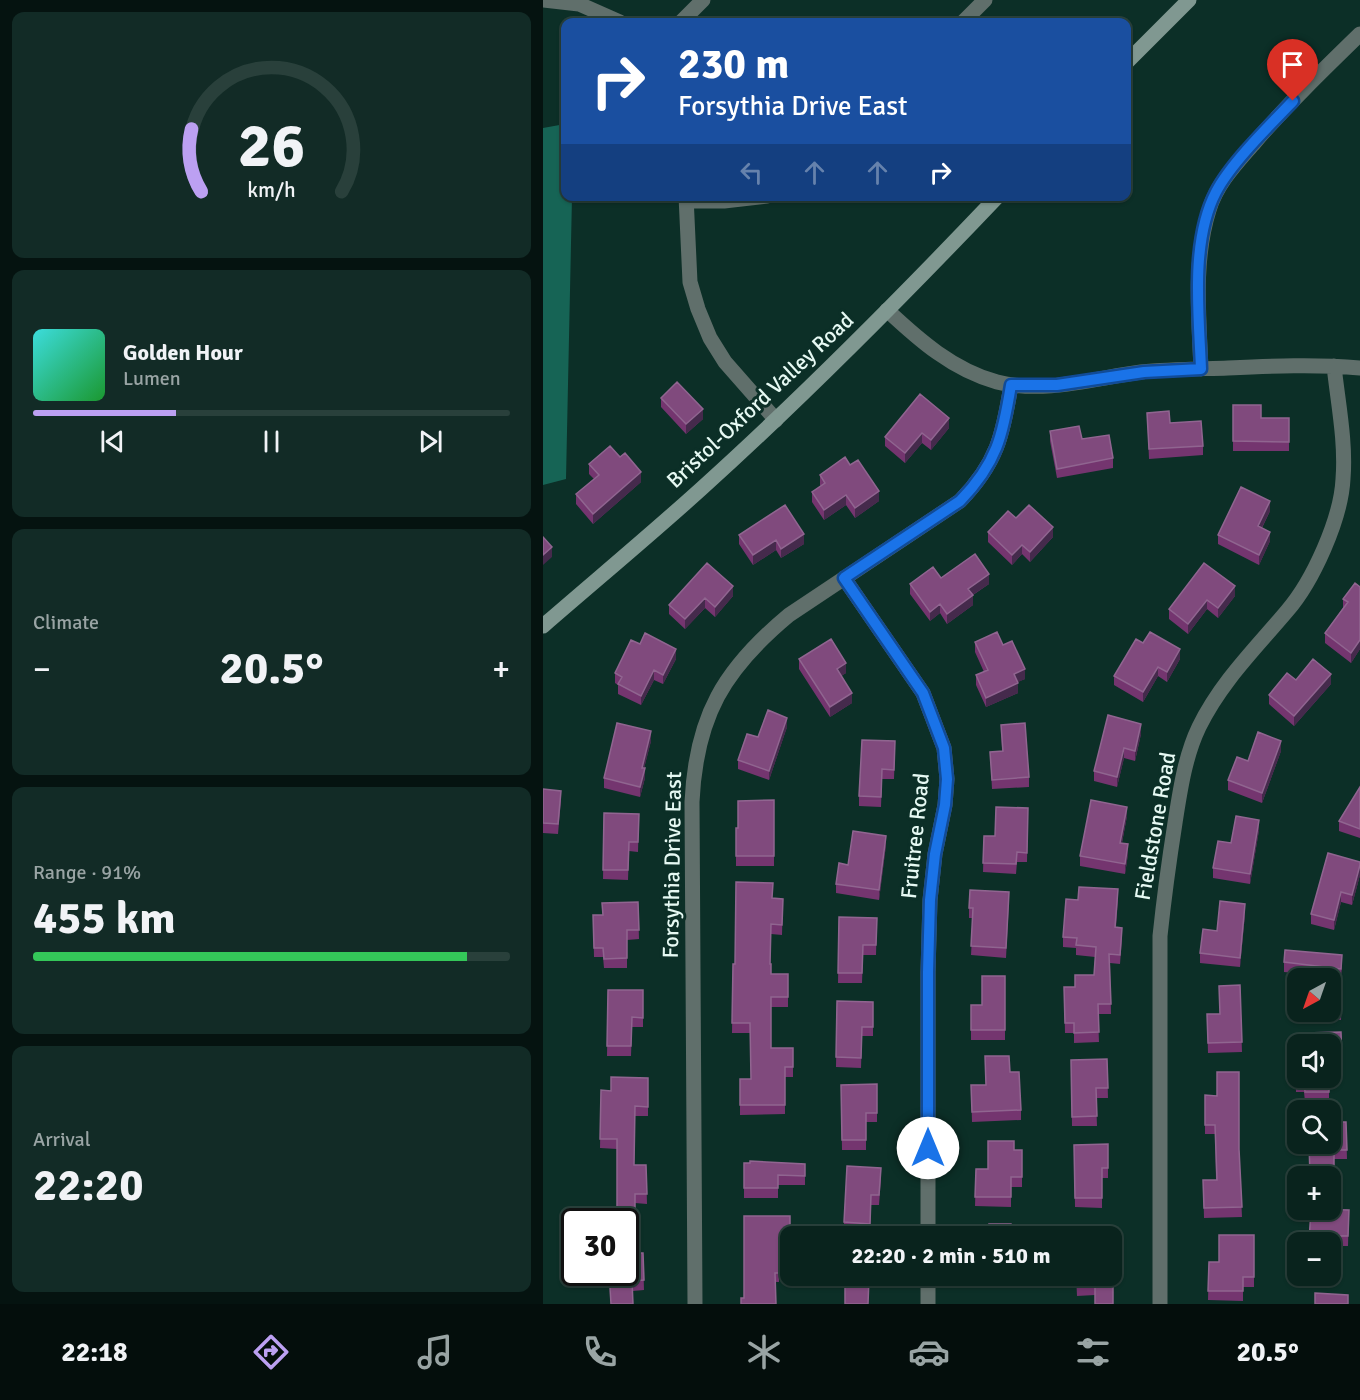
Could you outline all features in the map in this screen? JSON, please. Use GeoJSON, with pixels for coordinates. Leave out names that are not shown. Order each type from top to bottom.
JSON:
{"type":"FeatureCollection","features":[{"type":"Feature","properties":{"kind":"main road"},"geometry":{"type":"LineString","coordinates":[[1131,58],[1189,0]]}},
{"type":"Feature","properties":{"kind":"main road","name":"Bristol-Oxford Valley Road"},"geometry":{"type":"LineString","coordinates":[[543,626],[700,490],[776,420],[993,201]]}},
{"type":"Feature","properties":{"kind":"street"},"geometry":{"type":"LineString","coordinates":[[543,0],[579,4],[611,18]]}},
{"type":"Feature","properties":{"kind":"street"},"geometry":{"type":"LineString","coordinates":[[685,18],[703,0]]}},
{"type":"Feature","properties":{"kind":"street"},"geometry":{"type":"LineString","coordinates":[[967,18],[985,0]]}},
{"type":"Feature","properties":{"kind":"street"},"geometry":{"type":"LineString","coordinates":[[1201,369],[1199,276],[1205,228],[1216,192],[1226,175],[1276,118],[1360,34]]}},
{"type":"Feature","properties":{"kind":"street"},"geometry":{"type":"LineString","coordinates":[[686,201],[690,282],[698,309],[710,338],[725,362],[776,420]]}},
{"type":"Feature","properties":{"kind":"street"},"geometry":{"type":"LineString","coordinates":[[887,310],[917,338],[943,357],[962,368],[1011,385],[1057,385],[1144,372],[1201,369],[1334,366],[1360,368]]}},
{"type":"Feature","properties":{"kind":"street","name":"Fieldstone Road"},"geometry":{"type":"LineString","coordinates":[[1160,1304],[1160,936],[1178,803],[1188,759],[1198,729],[1215,697],[1233,672],[1289,610],[1304,589],[1328,538],[1343,479],[1334,366]]}},
{"type":"Feature","properties":{"kind":"street","name":"Forsythia Drive East"},"geometry":{"type":"LineString","coordinates":[[695,1304],[691,802],[693,772],[702,731],[713,704],[728,677],[764,635],[789,615],[960,501],[976,485],[987,469],[999,443],[1006,419],[1011,385]]}},
{"type":"Feature","properties":{"kind":"street","name":"Fruitree Road"},"geometry":{"type":"LineString","coordinates":[[844,578],[923,693],[944,748],[947,779],[930,900],[928,1226]]}},
{"type":"Feature","properties":{"kind":"street"},"geometry":{"type":"LineString","coordinates":[[928,1286],[928,1304]]}},
{"type":"Feature","properties":{"kind":"green space"},"geometry":{"type":"Polygon","coordinates":[[[561,125],[561,201],[572,201],[566,479],[543,485],[543,128],[561,125]]]}},
{"type":"Feature","properties":{"kind":"building"},"geometry":{"type":"Polygon","coordinates":[[[677,382],[703,409],[686,424],[661,398],[677,382]]]}},
{"type":"Feature","properties":{"kind":"building"},"geometry":{"type":"Polygon","coordinates":[[[920,394],[949,418],[931,440],[922,433],[905,453],[885,437],[920,394]]]}},
{"type":"Feature","properties":{"kind":"building"},"geometry":{"type":"Polygon","coordinates":[[[1233,405],[1261,405],[1261,418],[1289,418],[1289,442],[1233,441],[1233,405]]]}},
{"type":"Feature","properties":{"kind":"building"},"geometry":{"type":"Polygon","coordinates":[[[1169,411],[1170,423],[1201,421],[1203,446],[1149,449],[1147,413],[1169,411]]]}},
{"type":"Feature","properties":{"kind":"building"},"geometry":{"type":"Polygon","coordinates":[[[1079,426],[1082,439],[1109,435],[1113,458],[1057,469],[1050,431],[1079,426]]]}},
{"type":"Feature","properties":{"kind":"building"},"geometry":{"type":"Polygon","coordinates":[[[610,446],[620,457],[625,453],[641,472],[593,514],[576,494],[599,475],[589,464],[610,446]]]}},
{"type":"Feature","properties":{"kind":"building"},"geometry":{"type":"Polygon","coordinates":[[[845,457],[850,465],[858,460],[879,491],[855,508],[846,495],[824,510],[812,492],[825,483],[820,475],[845,457]]]}},
{"type":"Feature","properties":{"kind":"building"},"geometry":{"type":"Polygon","coordinates":[[[1241,487],[1270,501],[1258,526],[1270,532],[1259,555],[1218,535],[1241,487]]]}},
{"type":"Feature","properties":{"kind":"building"},"geometry":{"type":"Polygon","coordinates":[[[785,505],[804,534],[781,549],[776,540],[753,555],[739,535],[785,505]]]}},
{"type":"Feature","properties":{"kind":"building"},"geometry":{"type":"Polygon","coordinates":[[[1029,505],[1053,527],[1030,552],[1022,545],[1012,555],[988,532],[1008,511],[1016,518],[1029,505]]]}},
{"type":"Feature","properties":{"kind":"building"},"geometry":{"type":"Polygon","coordinates":[[[543,537],[552,547],[543,555],[543,537]]]}},
{"type":"Feature","properties":{"kind":"building"},"geometry":{"type":"Polygon","coordinates":[[[975,554],[989,574],[968,589],[973,595],[947,614],[940,604],[930,612],[910,584],[933,567],[941,578],[975,554]]]}},
{"type":"Feature","properties":{"kind":"building"},"geometry":{"type":"Polygon","coordinates":[[[707,563],[733,586],[715,607],[705,598],[685,619],[669,605],[707,563]]]}},
{"type":"Feature","properties":{"kind":"building"},"geometry":{"type":"Polygon","coordinates":[[[1204,563],[1235,586],[1218,608],[1207,600],[1188,624],[1169,609],[1204,563]]]}},
{"type":"Feature","properties":{"kind":"building"},"geometry":{"type":"Polygon","coordinates":[[[1355,583],[1360,587],[1360,640],[1351,653],[1325,633],[1348,602],[1343,599],[1355,583]]]}},
{"type":"Feature","properties":{"kind":"building"},"geometry":{"type":"Polygon","coordinates":[[[997,632],[1003,645],[1012,641],[1025,669],[1014,674],[1018,683],[986,698],[976,675],[988,670],[975,642],[997,632]]]}},
{"type":"Feature","properties":{"kind":"building"},"geometry":{"type":"Polygon","coordinates":[[[1150,632],[1180,649],[1167,672],[1158,667],[1143,692],[1114,676],[1136,639],[1143,643],[1150,632]]]}},
{"type":"Feature","properties":{"kind":"building"},"geometry":{"type":"Polygon","coordinates":[[[645,633],[676,649],[663,675],[654,670],[641,696],[618,684],[622,677],[615,673],[631,640],[640,644],[645,633]]]}},
{"type":"Feature","properties":{"kind":"building"},"geometry":{"type":"Polygon","coordinates":[[[831,639],[846,663],[837,669],[852,693],[830,707],[799,659],[831,639]]]}},
{"type":"Feature","properties":{"kind":"building"},"geometry":{"type":"Polygon","coordinates":[[[1313,659],[1331,674],[1294,716],[1269,695],[1287,673],[1296,680],[1313,659]]]}},
{"type":"Feature","properties":{"kind":"building"},"geometry":{"type":"Polygon","coordinates":[[[768,710],[787,718],[769,771],[738,760],[747,734],[758,737],[768,710]]]}},
{"type":"Feature","properties":{"kind":"building"},"geometry":{"type":"Polygon","coordinates":[[[1108,715],[1141,724],[1135,751],[1124,748],[1117,777],[1094,771],[1108,715]]]}},
{"type":"Feature","properties":{"kind":"building"},"geometry":{"type":"Polygon","coordinates":[[[617,723],[651,731],[640,787],[604,778],[617,723]]]}},
{"type":"Feature","properties":{"kind":"building"},"geometry":{"type":"Polygon","coordinates":[[[1025,723],[1029,777],[992,780],[990,752],[1003,751],[1001,725],[1025,723]]]}},
{"type":"Feature","properties":{"kind":"building"},"geometry":{"type":"Polygon","coordinates":[[[1258,732],[1281,741],[1262,793],[1228,780],[1237,757],[1248,761],[1258,732]]]}},
{"type":"Feature","properties":{"kind":"building"},"geometry":{"type":"Polygon","coordinates":[[[862,740],[895,741],[894,770],[882,769],[881,797],[859,796],[862,740]]]}},
{"type":"Feature","properties":{"kind":"building"},"geometry":{"type":"Polygon","coordinates":[[[1360,787],[1360,829],[1339,821],[1360,787]]]}},
{"type":"Feature","properties":{"kind":"building"},"geometry":{"type":"Polygon","coordinates":[[[543,789],[561,791],[558,824],[543,823],[543,789]]]}},
{"type":"Feature","properties":{"kind":"building"},"geometry":{"type":"Polygon","coordinates":[[[774,800],[774,856],[736,856],[738,801],[774,800]]]}},
{"type":"Feature","properties":{"kind":"building"},"geometry":{"type":"Polygon","coordinates":[[[1091,800],[1127,807],[1120,843],[1128,844],[1125,864],[1080,856],[1091,800]]]}},
{"type":"Feature","properties":{"kind":"building"},"geometry":{"type":"Polygon","coordinates":[[[996,807],[1028,808],[1027,853],[1017,852],[1016,864],[983,863],[984,836],[995,836],[996,807]]]}},
{"type":"Feature","properties":{"kind":"building"},"geometry":{"type":"Polygon","coordinates":[[[604,813],[639,814],[638,842],[629,842],[628,870],[603,870],[604,813]]]}},
{"type":"Feature","properties":{"kind":"building"},"geometry":{"type":"Polygon","coordinates":[[[1236,816],[1259,820],[1250,874],[1213,868],[1218,841],[1231,843],[1236,816]]]}},
{"type":"Feature","properties":{"kind":"building"},"geometry":{"type":"Polygon","coordinates":[[[853,831],[886,836],[879,890],[836,884],[839,863],[848,865],[853,831]]]}},
{"type":"Feature","properties":{"kind":"building"},"geometry":{"type":"Polygon","coordinates":[[[1328,853],[1360,862],[1352,895],[1341,892],[1334,920],[1311,914],[1328,853]]]}},
{"type":"Feature","properties":{"kind":"building"},"geometry":{"type":"Polygon","coordinates":[[[736,882],[773,883],[772,898],[783,899],[782,925],[771,924],[770,964],[771,974],[788,974],[788,997],[771,997],[771,1048],[793,1048],[793,1067],[785,1067],[785,1105],[740,1105],[740,1079],[751,1079],[750,1023],[732,1023],[736,882]]]}},
{"type":"Feature","properties":{"kind":"building"},"geometry":{"type":"Polygon","coordinates":[[[1079,887],[1118,889],[1115,927],[1122,928],[1120,955],[1109,954],[1111,1004],[1098,1004],[1099,1032],[1074,1033],[1074,1023],[1065,1023],[1064,987],[1075,987],[1075,975],[1094,975],[1096,947],[1076,945],[1077,938],[1063,937],[1066,899],[1078,900],[1079,887]]]}},
{"type":"Feature","properties":{"kind":"building"},"geometry":{"type":"Polygon","coordinates":[[[970,890],[1009,892],[1006,948],[971,946],[973,908],[969,908],[970,890]]]}},
{"type":"Feature","properties":{"kind":"building"},"geometry":{"type":"Polygon","coordinates":[[[1220,901],[1245,904],[1240,958],[1200,953],[1203,929],[1217,931],[1220,901]]]}},
{"type":"Feature","properties":{"kind":"building"},"geometry":{"type":"Polygon","coordinates":[[[638,902],[639,930],[627,930],[627,958],[604,959],[603,948],[594,948],[593,915],[603,915],[602,903],[638,902]]]}},
{"type":"Feature","properties":{"kind":"building"},"geometry":{"type":"Polygon","coordinates":[[[839,917],[877,918],[876,945],[863,945],[862,973],[838,973],[839,917]]]}},
{"type":"Feature","properties":{"kind":"building"},"geometry":{"type":"Polygon","coordinates":[[[1285,950],[1342,955],[1341,969],[1284,962],[1285,950]]]}},
{"type":"Feature","properties":{"kind":"building"},"geometry":{"type":"Polygon","coordinates":[[[982,976],[1005,976],[1005,1030],[971,1030],[971,1005],[982,1005],[982,976]]]}},
{"type":"Feature","properties":{"kind":"building"},"geometry":{"type":"Polygon","coordinates":[[[1240,985],[1242,1042],[1208,1043],[1207,1014],[1220,1014],[1219,986],[1240,985]]]}},
{"type":"Feature","properties":{"kind":"building"},"geometry":{"type":"Polygon","coordinates":[[[608,990],[643,990],[643,1018],[632,1017],[631,1046],[607,1046],[608,990]]]}},
{"type":"Feature","properties":{"kind":"building"},"geometry":{"type":"Polygon","coordinates":[[[837,1001],[873,1002],[873,1027],[862,1027],[861,1058],[836,1057],[837,1001]]]}},
{"type":"Feature","properties":{"kind":"building"},"geometry":{"type":"Polygon","coordinates":[[[1341,1032],[1342,1062],[1341,1034],[1305,1033],[1341,1032]]]}},
{"type":"Feature","properties":{"kind":"building"},"geometry":{"type":"Polygon","coordinates":[[[985,1056],[1009,1056],[1010,1072],[1019,1072],[1021,1110],[972,1112],[971,1085],[986,1085],[985,1056]]]}},
{"type":"Feature","properties":{"kind":"building"},"geometry":{"type":"Polygon","coordinates":[[[1107,1059],[1108,1088],[1096,1088],[1097,1116],[1072,1117],[1071,1060],[1107,1059]]]}},
{"type":"Feature","properties":{"kind":"building"},"geometry":{"type":"Polygon","coordinates":[[[1217,1072],[1239,1072],[1242,1207],[1204,1208],[1203,1180],[1217,1180],[1215,1125],[1205,1125],[1205,1095],[1217,1096],[1217,1072]]]}},
{"type":"Feature","properties":{"kind":"building"},"geometry":{"type":"Polygon","coordinates":[[[611,1077],[648,1078],[648,1107],[635,1106],[634,1165],[646,1165],[647,1194],[635,1194],[635,1208],[617,1208],[617,1139],[600,1139],[601,1090],[611,1091],[611,1077]]]}},
{"type":"Feature","properties":{"kind":"building"},"geometry":{"type":"Polygon","coordinates":[[[877,1084],[877,1113],[866,1113],[866,1140],[842,1140],[841,1085],[877,1084]]]}},
{"type":"Feature","properties":{"kind":"building"},"geometry":{"type":"Polygon","coordinates":[[[1305,1088],[1329,1088],[1329,1092],[1305,1092],[1305,1088]]]}},
{"type":"Feature","properties":{"kind":"building"},"geometry":{"type":"Polygon","coordinates":[[[1341,1122],[1346,1122],[1347,1150],[1341,1150],[1341,1122]]]}},
{"type":"Feature","properties":{"kind":"building"},"geometry":{"type":"Polygon","coordinates":[[[988,1141],[1014,1141],[1014,1150],[1022,1150],[1022,1177],[1011,1177],[1011,1197],[975,1197],[976,1169],[988,1169],[988,1141]]]}},
{"type":"Feature","properties":{"kind":"building"},"geometry":{"type":"Polygon","coordinates":[[[1108,1144],[1108,1168],[1102,1168],[1102,1198],[1075,1198],[1074,1145],[1108,1144]]]}},
{"type":"Feature","properties":{"kind":"building"},"geometry":{"type":"Polygon","coordinates":[[[1309,1154],[1334,1154],[1334,1166],[1310,1166],[1309,1154]]]}},
{"type":"Feature","properties":{"kind":"building"},"geometry":{"type":"Polygon","coordinates":[[[750,1161],[805,1164],[805,1176],[778,1175],[778,1188],[744,1188],[744,1163],[750,1163],[750,1161]]]}},
{"type":"Feature","properties":{"kind":"building"},"geometry":{"type":"Polygon","coordinates":[[[847,1166],[881,1168],[879,1195],[871,1195],[870,1224],[844,1222],[847,1166]]]}},
{"type":"Feature","properties":{"kind":"building"},"geometry":{"type":"Polygon","coordinates":[[[1341,1210],[1349,1210],[1348,1236],[1341,1236],[1341,1232],[1310,1232],[1310,1220],[1341,1220],[1341,1210]]]}},
{"type":"Feature","properties":{"kind":"building"},"geometry":{"type":"Polygon","coordinates":[[[744,1216],[790,1216],[790,1226],[780,1226],[779,1273],[775,1273],[776,1304],[741,1304],[741,1298],[744,1298],[744,1216]]]}},
{"type":"Feature","properties":{"kind":"building"},"geometry":{"type":"Polygon","coordinates":[[[989,1224],[1011,1224],[1011,1226],[989,1226],[989,1224]]]}},
{"type":"Feature","properties":{"kind":"building"},"geometry":{"type":"Polygon","coordinates":[[[1219,1235],[1254,1235],[1254,1277],[1243,1277],[1243,1291],[1208,1291],[1209,1262],[1219,1262],[1219,1235]]]}},
{"type":"Feature","properties":{"kind":"building"},"geometry":{"type":"Polygon","coordinates":[[[639,1253],[643,1253],[644,1280],[639,1280],[639,1253]]]}},
{"type":"Feature","properties":{"kind":"building"},"geometry":{"type":"Polygon","coordinates":[[[610,1286],[632,1286],[633,1304],[611,1304],[610,1286]]]}},
{"type":"Feature","properties":{"kind":"building"},"geometry":{"type":"Polygon","coordinates":[[[845,1286],[869,1286],[868,1304],[845,1304],[845,1286]]]}},
{"type":"Feature","properties":{"kind":"building"},"geometry":{"type":"Polygon","coordinates":[[[1095,1286],[1113,1286],[1113,1304],[1095,1304],[1095,1286]]]}},
{"type":"Feature","properties":{"kind":"building"},"geometry":{"type":"Polygon","coordinates":[[[1315,1293],[1348,1295],[1348,1304],[1315,1304],[1315,1293]]]}},
{"type":"Feature","properties":{"kind":"route"},"geometry":{"type":"LineString","coordinates":[[928,1148],[930,900],[935,854],[945,805],[947,779],[944,748],[923,693],[844,578],[960,501],[976,485],[987,469],[999,443],[1006,419],[1011,385],[1057,385],[1144,372],[1201,369],[1199,276],[1209,209],[1226,175],[1293,101]]}}]}
